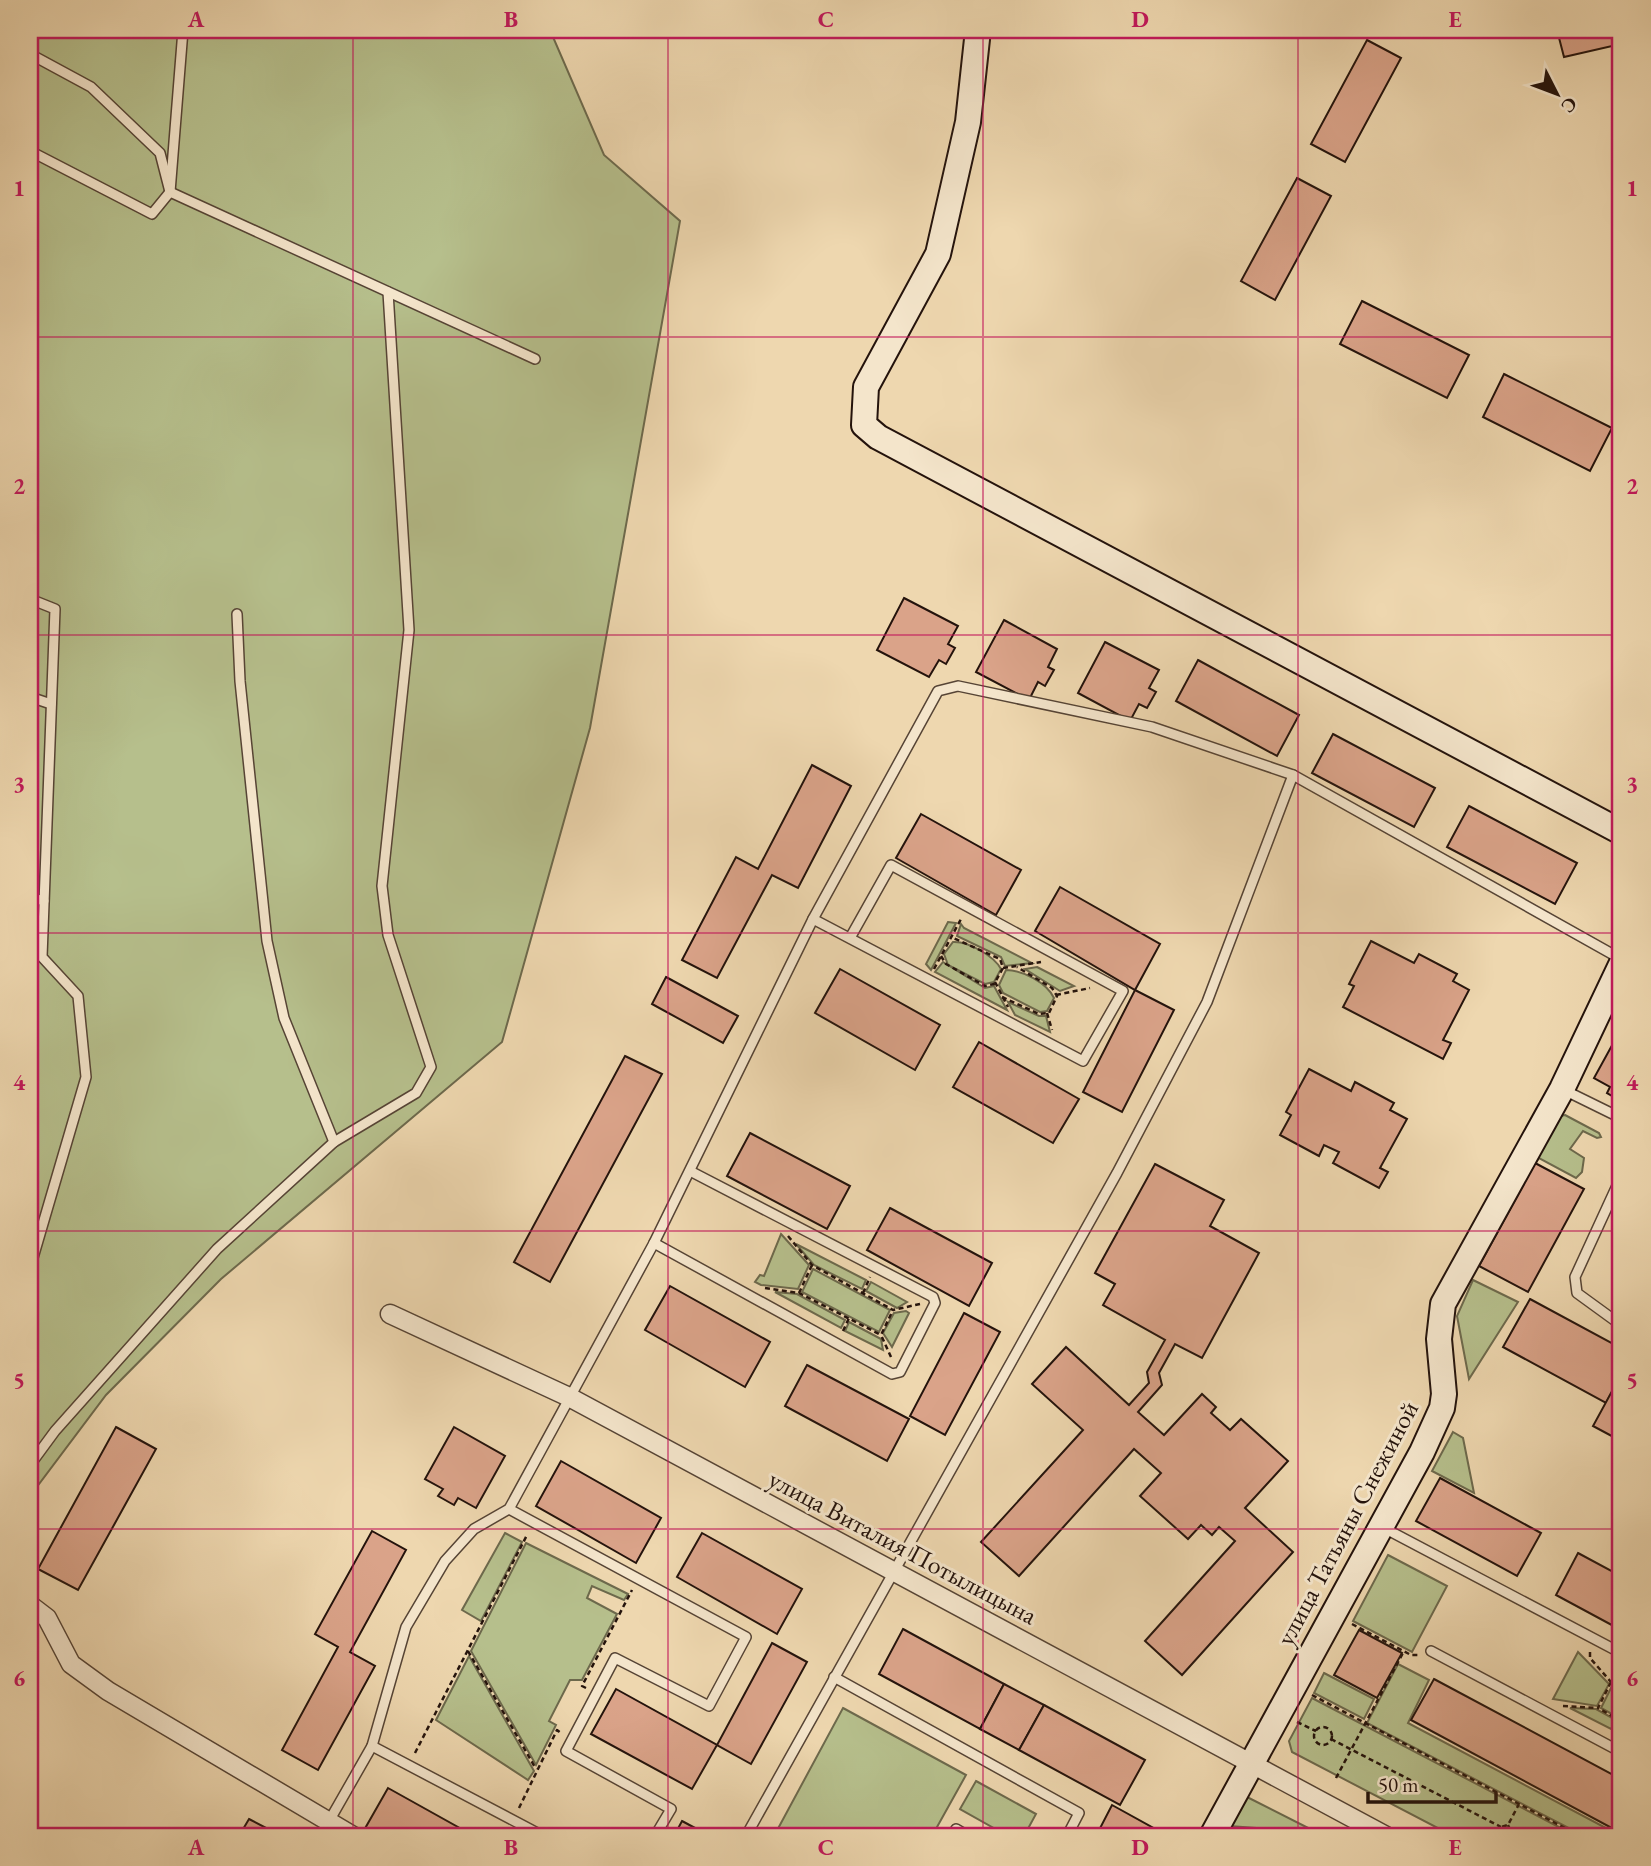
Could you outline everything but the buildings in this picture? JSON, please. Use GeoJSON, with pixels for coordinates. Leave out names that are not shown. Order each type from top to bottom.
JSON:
{"type":"FeatureCollection","features":[{"type":"Feature","properties":{"kind":"street"},"geometry":{"type":"LineString","coordinates":[[978,30],[968,122],[937,254],[866,387],[864,425],[878,437],[1621,832]]}},
{"type":"Feature","properties":{"kind":"street","name":"улица Татьяны Снежиной"},"geometry":{"type":"LineString","coordinates":[[1212,1836],[1422,1452],[1442,1408],[1444,1394],[1439,1339],[1443,1304],[1562,1089],[1621,965]]}},
{"type":"Feature","properties":{"kind":"street","name":"улица Виталия Потылицына"},"geometry":{"type":"LineString","coordinates":[[390,1314],[569,1397],[1385,1836]]}},
{"type":"Feature","properties":{"kind":"street"},"geometry":{"type":"LineString","coordinates":[[30,1605],[47,1618],[71,1664],[108,1691],[354,1836]]}},
{"type":"Feature","properties":{"kind":"lane"},"geometry":{"type":"LineString","coordinates":[[30,151],[152,214],[170,192],[183,30]]}},
{"type":"Feature","properties":{"kind":"lane"},"geometry":{"type":"LineString","coordinates":[[30,54],[91,87],[160,153],[170,192]]}},
{"type":"Feature","properties":{"kind":"lane"},"geometry":{"type":"LineString","coordinates":[[170,192],[535,359]]}},
{"type":"Feature","properties":{"kind":"lane"},"geometry":{"type":"LineString","coordinates":[[30,1465],[55,1431],[217,1249],[334,1142],[416,1093],[431,1067],[388,935],[382,886],[409,630],[388,292]]}},
{"type":"Feature","properties":{"kind":"lane"},"geometry":{"type":"LineString","coordinates":[[30,599],[55,609],[42,957],[78,996],[86,1077],[30,1268]]}},
{"type":"Feature","properties":{"kind":"lane"},"geometry":{"type":"LineString","coordinates":[[237,614],[240,681],[267,942],[284,1018],[334,1142]]}},
{"type":"Feature","properties":{"kind":"lane"},"geometry":{"type":"LineString","coordinates":[[328,1823],[372,1746],[406,1627],[445,1561],[474,1528],[509,1510],[654,1243],[813,919],[938,691],[958,686],[1152,727],[1293,775],[1621,958]]}},
{"type":"Feature","properties":{"kind":"lane"},"geometry":{"type":"LineString","coordinates":[[30,697],[51,704]]}},
{"type":"Feature","properties":{"kind":"lane"},"geometry":{"type":"LineString","coordinates":[[746,1836],[1117,1172],[1207,1002],[1293,775]]}},
{"type":"Feature","properties":{"kind":"lane"},"geometry":{"type":"LineString","coordinates":[[813,919],[1083,1061],[1123,992],[891,866],[850,938]]}},
{"type":"Feature","properties":{"kind":"lane"},"geometry":{"type":"LineString","coordinates":[[30,897],[44,901]]}},
{"type":"Feature","properties":{"kind":"lane"},"geometry":{"type":"LineString","coordinates":[[1562,1089],[1621,1118]]}},
{"type":"Feature","properties":{"kind":"lane"},"geometry":{"type":"LineString","coordinates":[[654,1243],[892,1374],[899,1374],[935,1301],[931,1295],[690,1171]]}},
{"type":"Feature","properties":{"kind":"lane"},"geometry":{"type":"LineString","coordinates":[[1621,1177],[1575,1277],[1577,1293],[1621,1325]]}},
{"type":"Feature","properties":{"kind":"lane"},"geometry":{"type":"LineString","coordinates":[[509,1510],[746,1637],[709,1706],[615,1658],[566,1751],[671,1809],[655,1836]]}},
{"type":"Feature","properties":{"kind":"lane"},"geometry":{"type":"LineString","coordinates":[[1381,1526],[1621,1653]]}},
{"type":"Feature","properties":{"kind":"lane"},"geometry":{"type":"LineString","coordinates":[[1431,1651],[1621,1752]]}},
{"type":"Feature","properties":{"kind":"lane"},"geometry":{"type":"LineString","coordinates":[[834,1677],[1079,1813],[1067,1836]]}},
{"type":"Feature","properties":{"kind":"lane"},"geometry":{"type":"LineString","coordinates":[[372,1746],[543,1836]]}},
{"type":"Feature","properties":{"kind":"lane"},"geometry":{"type":"LineString","coordinates":[[952,1836],[956,1829],[968,1836]]}},
{"type":"Feature","properties":{"kind":"path"},"geometry":{"type":"LineString","coordinates":[[929,980],[967,907]]}},
{"type":"Feature","properties":{"kind":"path"},"geometry":{"type":"LineString","coordinates":[[941,956],[946,964],[985,986],[995,982],[1003,968],[1000,959],[951,937]]}},
{"type":"Feature","properties":{"kind":"path"},"geometry":{"type":"LineString","coordinates":[[1003,968],[1057,956]]}},
{"type":"Feature","properties":{"kind":"path"},"geometry":{"type":"LineString","coordinates":[[1017,967],[1052,988],[1056,995]]}},
{"type":"Feature","properties":{"kind":"path"},"geometry":{"type":"LineString","coordinates":[[995,982],[1010,1010],[1010,1023]]}},
{"type":"Feature","properties":{"kind":"path"},"geometry":{"type":"LineString","coordinates":[[1056,995],[1110,984]]}},
{"type":"Feature","properties":{"kind":"path"},"geometry":{"type":"LineString","coordinates":[[1002,997],[1039,1014],[1049,1013],[1056,995]]}},
{"type":"Feature","properties":{"kind":"path"},"geometry":{"type":"LineString","coordinates":[[783,1219],[790,1241],[812,1265],[894,1310],[935,1301]]}},
{"type":"Feature","properties":{"kind":"path"},"geometry":{"type":"LineString","coordinates":[[799,1293],[812,1265]]}},
{"type":"Feature","properties":{"kind":"path"},"geometry":{"type":"LineString","coordinates":[[735,1287],[799,1293],[881,1335],[899,1374]]}},
{"type":"Feature","properties":{"kind":"path"},"geometry":{"type":"LineString","coordinates":[[881,1335],[894,1310]]}},
{"type":"Feature","properties":{"kind":"path"},"geometry":{"type":"LineString","coordinates":[[410,1766],[533,1522]]}},
{"type":"Feature","properties":{"kind":"path"},"geometry":{"type":"LineString","coordinates":[[1348,1621],[1404,1651],[1422,1655],[1431,1651]]}},
{"type":"Feature","properties":{"kind":"path"},"geometry":{"type":"LineString","coordinates":[[1597,1640],[1588,1657],[1611,1682],[1621,1688]]}},
{"type":"Feature","properties":{"kind":"path"},"geometry":{"type":"LineString","coordinates":[[468,1651],[537,1771]]}},
{"type":"Feature","properties":{"kind":"path"},"geometry":{"type":"LineString","coordinates":[[1336,1778],[1404,1651]]}},
{"type":"Feature","properties":{"kind":"path"},"geometry":{"type":"LineString","coordinates":[[1598,1708],[1611,1682]]}},
{"type":"Feature","properties":{"kind":"path"},"geometry":{"type":"LineString","coordinates":[[1309,1694],[1580,1836]]}},
{"type":"Feature","properties":{"kind":"path"},"geometry":{"type":"LineString","coordinates":[[1556,1717],[1564,1705],[1598,1708],[1621,1721]]}},
{"type":"Feature","properties":{"kind":"path"},"geometry":{"type":"LineString","coordinates":[[1295,1721],[1316,1731],[1326,1727],[1331,1730],[1331,1740],[1327,1744],[1318,1743],[1315,1738],[1316,1731]]}},
{"type":"Feature","properties":{"kind":"path"},"geometry":{"type":"LineString","coordinates":[[1331,1740],[1501,1828],[1503,1836],[1511,1832]]}},
{"type":"Feature","properties":{"kind":"path"},"geometry":{"type":"LineString","coordinates":[[1501,1828],[1508,1825],[1519,1804]]}},
{"type":"Feature","properties":{"kind":"path"},"geometry":{"type":"LineString","coordinates":[[1508,1825],[1511,1832],[1518,1836]]}},
{"type":"Feature","properties":{"kind":"green space"},"geometry":{"type":"Polygon","coordinates":[[[30,30],[550,30],[604,155],[680,221],[590,728],[502,1042],[221,1279],[106,1395],[30,1496],[30,30]]]}},
{"type":"Feature","properties":{"kind":"green space"},"geometry":{"type":"Polygon","coordinates":[[[948,922],[956,923],[931,970],[926,964],[948,922]]]}},
{"type":"Feature","properties":{"kind":"green space"},"geometry":{"type":"Polygon","coordinates":[[[961,924],[1032,963],[1005,966],[1001,957],[957,936],[961,924]]]}},
{"type":"Feature","properties":{"kind":"green space"},"geometry":{"type":"Polygon","coordinates":[[[953,942],[973,947],[993,959],[1001,969],[994,982],[985,984],[948,965],[944,954],[953,942]]]}},
{"type":"Feature","properties":{"kind":"green space"},"geometry":{"type":"Polygon","coordinates":[[[943,962],[985,988],[994,986],[1007,1010],[935,972],[943,962]]]}},
{"type":"Feature","properties":{"kind":"green space"},"geometry":{"type":"Polygon","coordinates":[[[1037,967],[1074,986],[1060,991],[1025,969],[1037,967]]]}},
{"type":"Feature","properties":{"kind":"green space"},"geometry":{"type":"Polygon","coordinates":[[[1006,970],[1027,975],[1051,992],[1054,998],[1047,1011],[1040,1012],[1003,993],[999,985],[1006,970]]]}},
{"type":"Feature","properties":{"kind":"green space"},"geometry":{"type":"Polygon","coordinates":[[[1008,1002],[1039,1016],[1046,1016],[1050,1032],[1015,1015],[1008,1002]]]}},
{"type":"Feature","properties":{"kind":"green space"},"geometry":{"type":"Polygon","coordinates":[[[1565,1115],[1599,1133],[1601,1137],[1597,1138],[1583,1131],[1570,1149],[1584,1158],[1582,1172],[1576,1178],[1539,1158],[1535,1164],[1530,1161],[1561,1116],[1565,1115]]]}},
{"type":"Feature","properties":{"kind":"green space"},"geometry":{"type":"Polygon","coordinates":[[[781,1234],[809,1265],[798,1289],[755,1282],[760,1275],[764,1276],[781,1234]]]}},
{"type":"Feature","properties":{"kind":"green space"},"geometry":{"type":"Polygon","coordinates":[[[796,1244],[866,1280],[862,1289],[814,1265],[796,1244]]]}},
{"type":"Feature","properties":{"kind":"green space"},"geometry":{"type":"Polygon","coordinates":[[[813,1269],[890,1310],[879,1332],[802,1292],[813,1269]]]}},
{"type":"Feature","properties":{"kind":"green space"},"geometry":{"type":"Polygon","coordinates":[[[1473,1280],[1518,1302],[1469,1379],[1457,1316],[1473,1280]]]}},
{"type":"Feature","properties":{"kind":"green space"},"geometry":{"type":"Polygon","coordinates":[[[871,1282],[907,1302],[897,1308],[866,1291],[871,1282]]]}},
{"type":"Feature","properties":{"kind":"green space"},"geometry":{"type":"Polygon","coordinates":[[[775,1292],[797,1294],[845,1320],[841,1328],[775,1292]]]}},
{"type":"Feature","properties":{"kind":"green space"},"geometry":{"type":"Polygon","coordinates":[[[894,1313],[909,1313],[892,1347],[883,1333],[894,1313]]]}},
{"type":"Feature","properties":{"kind":"green space"},"geometry":{"type":"Polygon","coordinates":[[[849,1322],[881,1339],[883,1350],[845,1331],[849,1322]]]}},
{"type":"Feature","properties":{"kind":"green space"},"geometry":{"type":"Polygon","coordinates":[[[1453,1432],[1463,1438],[1474,1493],[1432,1471],[1453,1432]]]}},
{"type":"Feature","properties":{"kind":"green space"},"geometry":{"type":"Polygon","coordinates":[[[505,1533],[522,1542],[481,1621],[462,1610],[505,1533]]]}},
{"type":"Feature","properties":{"kind":"green space"},"geometry":{"type":"Polygon","coordinates":[[[526,1543],[628,1594],[624,1600],[592,1586],[587,1598],[617,1614],[582,1680],[570,1680],[549,1721],[556,1725],[536,1765],[471,1651],[526,1543]]]}},
{"type":"Feature","properties":{"kind":"green space"},"geometry":{"type":"Polygon","coordinates":[[[1388,1555],[1447,1586],[1412,1652],[1353,1621],[1388,1555]]]}},
{"type":"Feature","properties":{"kind":"green space"},"geometry":{"type":"Polygon","coordinates":[[[1578,1652],[1609,1684],[1597,1706],[1553,1699],[1578,1652]]]}},
{"type":"Feature","properties":{"kind":"green space"},"geometry":{"type":"Polygon","coordinates":[[[469,1656],[534,1771],[528,1780],[436,1720],[469,1656]]]}},
{"type":"Feature","properties":{"kind":"green space"},"geometry":{"type":"Polygon","coordinates":[[[1398,1664],[1429,1680],[1408,1723],[1621,1836],[1584,1836],[1367,1723],[1398,1664]]]}},
{"type":"Feature","properties":{"kind":"green space"},"geometry":{"type":"Polygon","coordinates":[[[1324,1673],[1374,1699],[1364,1719],[1314,1693],[1324,1673]]]}},
{"type":"Feature","properties":{"kind":"green space"},"geometry":{"type":"Polygon","coordinates":[[[1612,1686],[1621,1691],[1621,1719],[1601,1708],[1612,1686]]]}},
{"type":"Feature","properties":{"kind":"green space"},"geometry":{"type":"Polygon","coordinates":[[[1312,1698],[1576,1836],[1453,1836],[1292,1752],[1289,1741],[1312,1698]]]}},
{"type":"Feature","properties":{"kind":"green space"},"geometry":{"type":"Polygon","coordinates":[[[843,1708],[966,1775],[932,1836],[774,1836],[843,1708]]]}},
{"type":"Feature","properties":{"kind":"green space"},"geometry":{"type":"Polygon","coordinates":[[[1570,1708],[1596,1709],[1616,1720],[1611,1729],[1570,1708]]]}},
{"type":"Feature","properties":{"kind":"green space"},"geometry":{"type":"Polygon","coordinates":[[[976,1781],[1036,1814],[1024,1836],[1008,1836],[960,1809],[976,1781]]]}},
{"type":"Feature","properties":{"kind":"green space"},"geometry":{"type":"Polygon","coordinates":[[[1247,1797],[1324,1836],[1297,1836],[1285,1830],[1282,1836],[1277,1836],[1270,1829],[1229,1826],[1247,1797]]]}}]}
